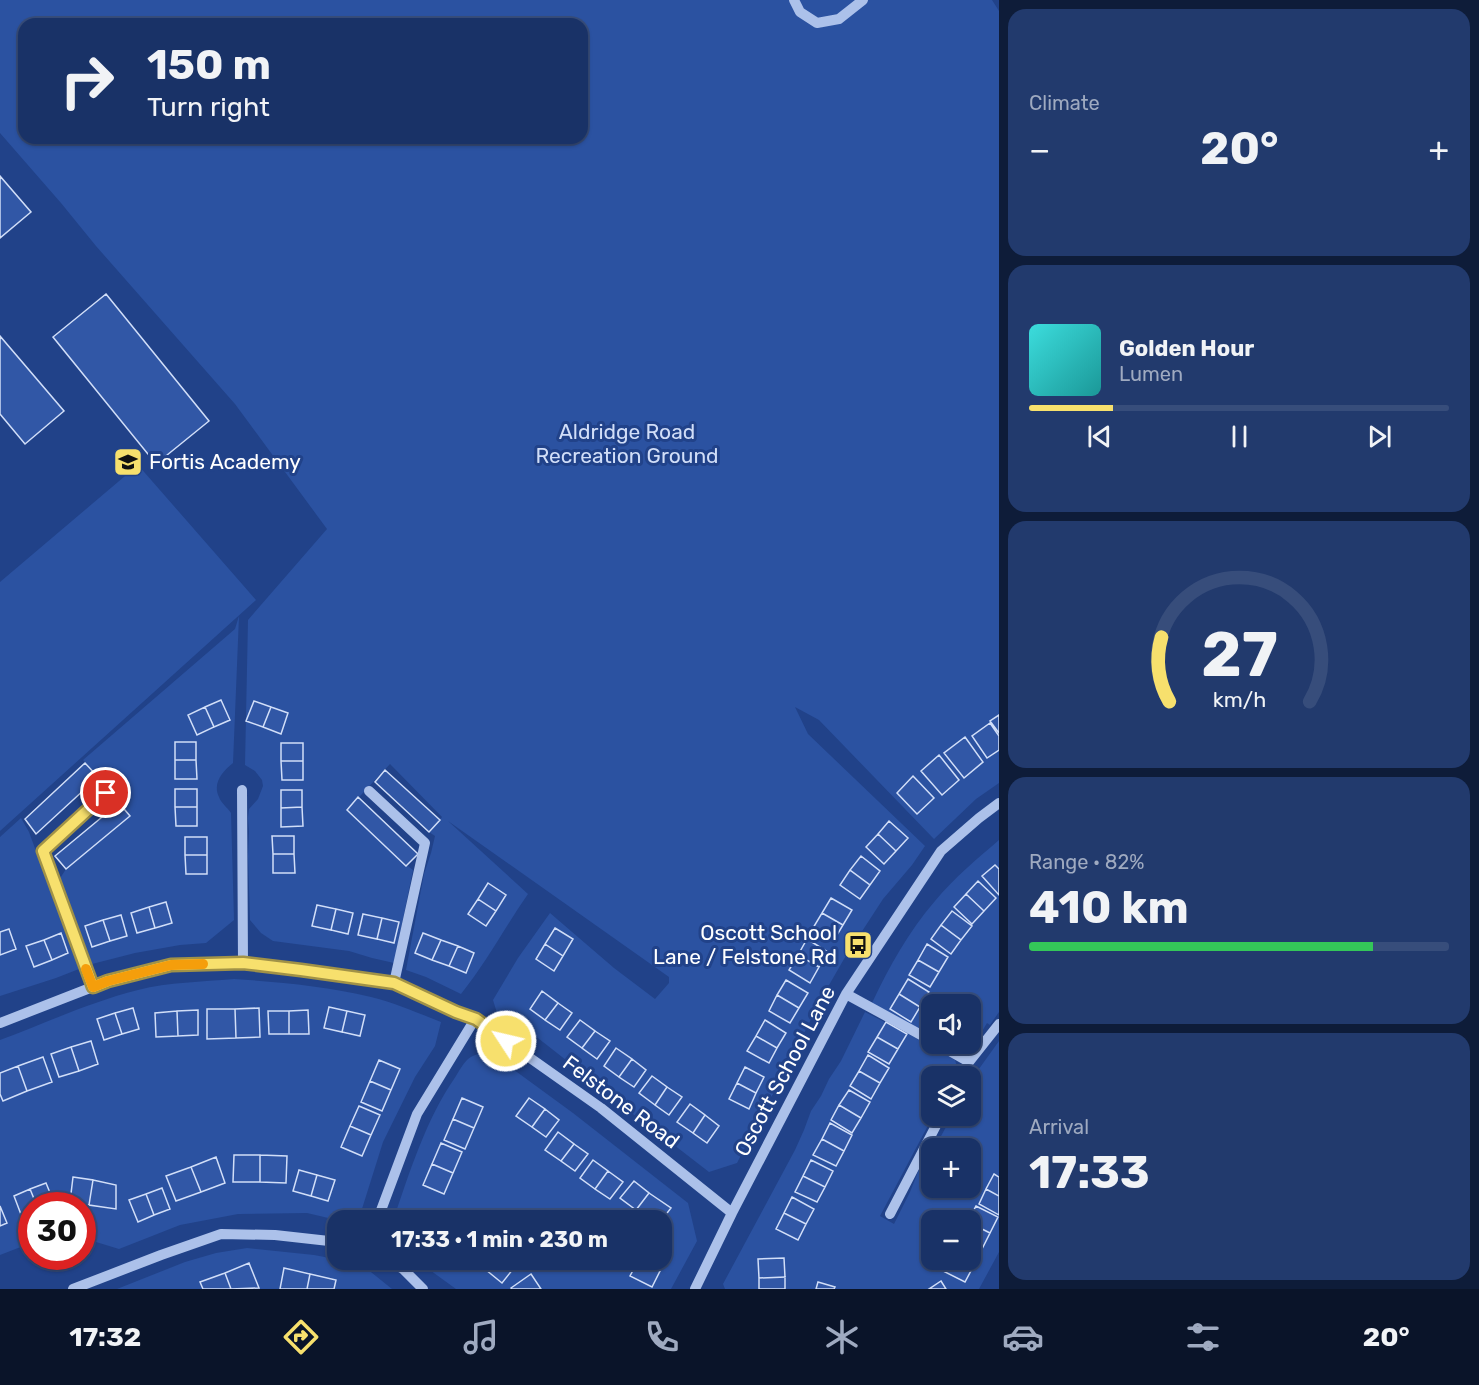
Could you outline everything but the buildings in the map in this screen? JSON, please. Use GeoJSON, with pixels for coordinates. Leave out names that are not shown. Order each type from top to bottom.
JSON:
{"type":"FeatureCollection","features":[{"type":"Feature","properties":{"kind":"street"},"geometry":{"type":"LineString","coordinates":[[794,0],[800,12],[817,23],[839,19],[863,0]]}},
{"type":"Feature","properties":{"kind":"street"},"geometry":{"type":"LineString","coordinates":[[242,790],[243,963]]}},
{"type":"Feature","properties":{"kind":"street"},"geometry":{"type":"LineString","coordinates":[[369,791],[425,843],[394,983]]}},
{"type":"Feature","properties":{"kind":"street"},"geometry":{"type":"LineString","coordinates":[[93,987],[43,851],[106,793]]}},
{"type":"Feature","properties":{"kind":"street","name":"Oscott School Lane"},"geometry":{"type":"LineString","coordinates":[[695,1289],[846,994],[941,851],[999,803]]}},
{"type":"Feature","properties":{"kind":"street","name":"Felstone Road"},"geometry":{"type":"LineString","coordinates":[[0,1023],[108,981],[171,965],[243,963],[394,983],[476,1019],[601,1108],[732,1213]]}},
{"type":"Feature","properties":{"kind":"street"},"geometry":{"type":"LineString","coordinates":[[846,994],[921,1035]]}},
{"type":"Feature","properties":{"kind":"street"},"geometry":{"type":"LineString","coordinates":[[381,1210],[417,1114],[476,1019]]}},
{"type":"Feature","properties":{"kind":"street"},"geometry":{"type":"LineString","coordinates":[[967,1066],[999,1024]]}},
{"type":"Feature","properties":{"kind":"street"},"geometry":{"type":"LineString","coordinates":[[955,1054],[969,1062]]}},
{"type":"Feature","properties":{"kind":"street"},"geometry":{"type":"LineString","coordinates":[[890,1214],[936,1126]]}},
{"type":"Feature","properties":{"kind":"street"},"geometry":{"type":"LineString","coordinates":[[73,1289],[221,1234],[275,1235],[327,1241]]}},
{"type":"Feature","properties":{"kind":"street"},"geometry":{"type":"LineString","coordinates":[[404,1270],[423,1289]]}},
{"type":"Feature","properties":{"kind":"green space","name":"Aldridge Road Recreation Ground"},"geometry":{"type":"Polygon","coordinates":[[[0,0],[992,0],[999,11],[999,783],[976,799],[934,839],[819,720],[795,707],[808,734],[925,846],[883,899],[844,959],[737,1163],[709,1172],[621,1106],[534,1035],[497,1013],[493,1000],[518,958],[550,913],[614,968],[655,999],[669,983],[669,977],[448,821],[528,894],[461,994],[406,970],[424,874],[435,836],[429,832],[442,817],[390,764],[347,810],[413,870],[394,963],[349,951],[273,941],[261,933],[250,920],[248,818],[249,809],[258,799],[263,786],[262,780],[255,771],[245,765],[248,620],[327,529],[235,404],[0,133],[0,0]]]}},
{"type":"Feature","properties":{"kind":"green space"},"geometry":{"type":"Polygon","coordinates":[[[138,465],[256,600],[0,831],[0,582],[138,465]]]}},
{"type":"Feature","properties":{"kind":"green space"},"geometry":{"type":"Polygon","coordinates":[[[239,616],[233,763],[222,774],[217,787],[220,799],[231,813],[234,920],[206,943],[135,953],[92,964],[59,880],[66,869],[130,816],[111,790],[83,760],[235,629],[239,616]]]}},
{"type":"Feature","properties":{"kind":"green space"},"geometry":{"type":"Polygon","coordinates":[[[21,818],[29,832],[79,969],[0,996],[0,837],[21,818]]]}},
{"type":"Feature","properties":{"kind":"green space"},"geometry":{"type":"Polygon","coordinates":[[[999,840],[999,1012],[990,1025],[987,1023],[981,1032],[981,994],[921,994],[921,1030],[872,1003],[900,950],[917,925],[958,877],[999,840]]]}},
{"type":"Feature","properties":{"kind":"green space"},"geometry":{"type":"Polygon","coordinates":[[[234,979],[303,985],[371,997],[441,1022],[435,1046],[415,1077],[383,1142],[362,1210],[327,1210],[327,1218],[307,1213],[238,1214],[180,1225],[119,1249],[96,1242],[96,1192],[18,1192],[18,1248],[0,1255],[0,1040],[120,995],[150,987],[234,979]]]}},
{"type":"Feature","properties":{"kind":"green space"},"geometry":{"type":"Polygon","coordinates":[[[865,1012],[921,1041],[921,1054],[944,1054],[955,1060],[957,1066],[921,1066],[921,1126],[928,1126],[880,1216],[894,1224],[921,1167],[921,1198],[981,1198],[981,1138],[940,1138],[947,1126],[981,1126],[981,1066],[999,1041],[999,1252],[979,1289],[725,1289],[723,1284],[795,1150],[811,1111],[841,1061],[865,1012]]]}},
{"type":"Feature","properties":{"kind":"green space"},"geometry":{"type":"Polygon","coordinates":[[[488,1051],[573,1113],[688,1203],[697,1241],[671,1289],[456,1289],[430,1270],[672,1270],[672,1210],[397,1210],[427,1128],[461,1068],[474,1055],[488,1051]]]}},
{"type":"Feature","properties":{"kind":"green space"},"geometry":{"type":"Polygon","coordinates":[[[247,1248],[327,1257],[327,1270],[368,1270],[392,1289],[117,1289],[185,1262],[216,1253],[247,1248]]]}},
{"type":"Feature","properties":{"kind":"slow traffic"},"geometry":{"type":"LineString","coordinates":[[86,969],[93,987],[171,965],[203,964]]}},
{"type":"Feature","properties":{"kind":"place","name":"Fortis Academy"},"geometry":{"type":"Point","coordinates":[128,462]}},
{"type":"Feature","properties":{"kind":"place","name":"Oscott School Lane / Felstone Rd"},"geometry":{"type":"Point","coordinates":[858,945]}},
{"type":"Feature","properties":{"kind":"route"},"geometry":{"type":"LineString","coordinates":[[106,793],[43,851],[93,987],[171,965],[243,963],[301,970],[394,983],[476,1019],[506,1041]]}}]}
